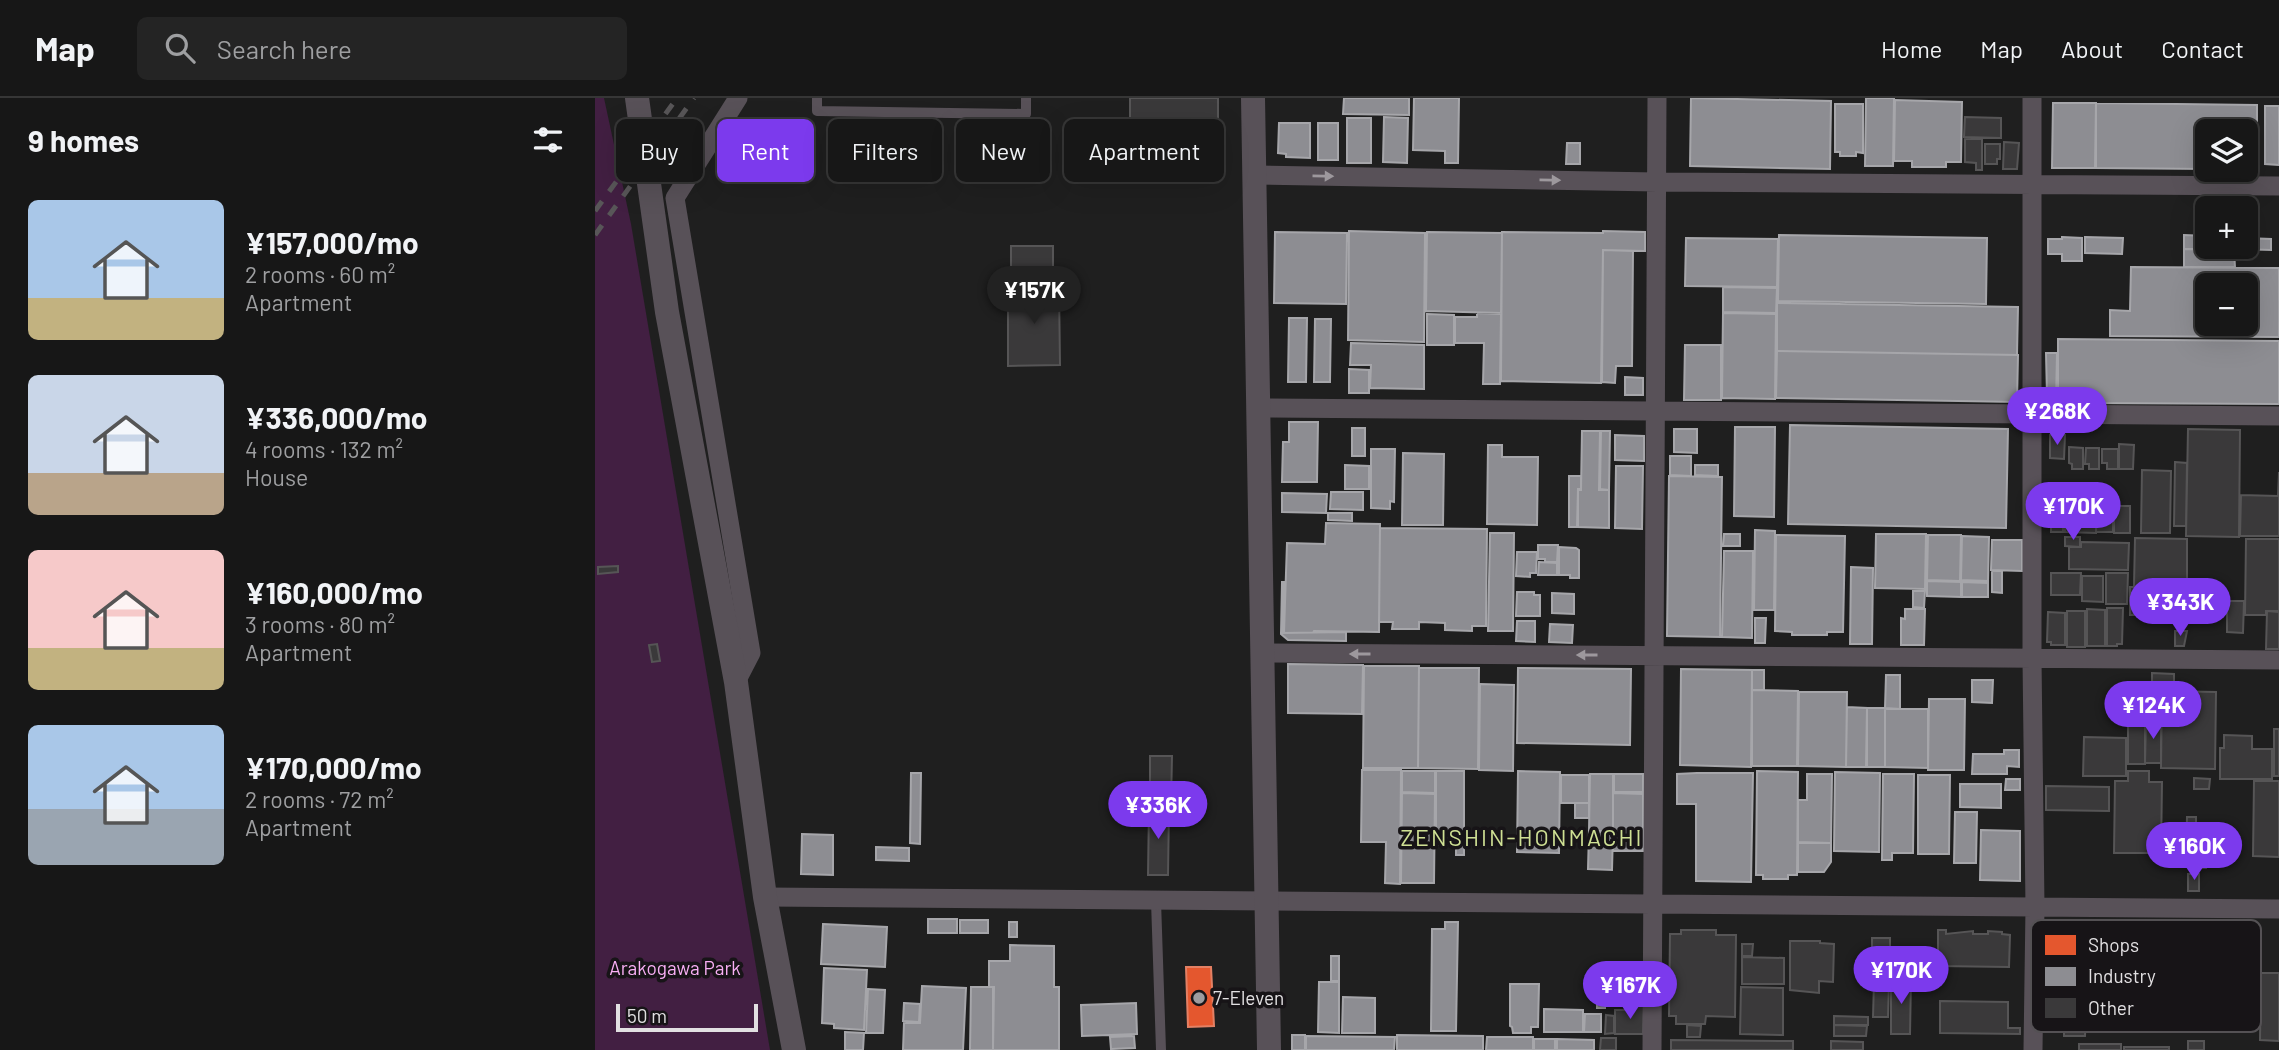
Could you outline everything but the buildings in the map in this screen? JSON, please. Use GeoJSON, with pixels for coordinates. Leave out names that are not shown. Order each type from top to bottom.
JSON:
{"type":"FeatureCollection","features":[{"type":"Feature","properties":{"kind":"street"},"geometry":{"type":"LineString","coordinates":[[637,98],[667,312],[736,682],[765,897],[794,1050]]}},
{"type":"Feature","properties":{"kind":"street"},"geometry":{"type":"LineString","coordinates":[[736,682],[751,653],[675,198],[738,98]]}},
{"type":"Feature","properties":{"kind":"street"},"geometry":{"type":"LineString","coordinates":[[1253,98],[1269,1050]]}},
{"type":"Feature","properties":{"kind":"street"},"geometry":{"type":"LineString","coordinates":[[1653,1050],[1657,98]]}},
{"type":"Feature","properties":{"kind":"street"},"geometry":{"type":"LineString","coordinates":[[2032,98],[2035,920]]}},
{"type":"Feature","properties":{"kind":"street"},"geometry":{"type":"LineString","coordinates":[[1254,175],[1657,182],[2279,186]]}},
{"type":"Feature","properties":{"kind":"street"},"geometry":{"type":"LineString","coordinates":[[1258,408],[2279,416]]}},
{"type":"Feature","properties":{"kind":"street"},"geometry":{"type":"LineString","coordinates":[[1261,653],[2279,660]]}},
{"type":"Feature","properties":{"kind":"street"},"geometry":{"type":"LineString","coordinates":[[765,897],[2279,909]]}},
{"type":"Feature","properties":{"kind":"street"},"geometry":{"type":"LineString","coordinates":[[2033,1032],[2033,1050]]}},
{"type":"Feature","properties":{"kind":"lane"},"geometry":{"type":"LineString","coordinates":[[817,98],[817,111],[1026,114],[1026,98]]}},
{"type":"Feature","properties":{"kind":"lane"},"geometry":{"type":"LineString","coordinates":[[1156,901],[1161,1050]]}},
{"type":"Feature","properties":{"kind":"green space","name":"Arakogawa Park"},"geometry":{"type":"Polygon","coordinates":[[[595,98],[604,98],[616,154],[616,182],[622,182],[631,224],[770,1050],[595,1050],[595,98]]]}},
{"type":"Feature","properties":{"kind":"railway"},"geometry":{"type":"LineString","coordinates":[[595,211],[677,98]]}},
{"type":"Feature","properties":{"kind":"railway"},"geometry":{"type":"LineString","coordinates":[[595,235],[694,98]]}},
{"type":"Feature","properties":{"kind":"place","name":"7-Eleven"},"geometry":{"type":"Point","coordinates":[1199,998]}},
{"type":"Feature","properties":{"kind":"district","name":"ZENSHIN-HONMACHI"},"geometry":{"type":"Point","coordinates":[1522,838]}}]}
